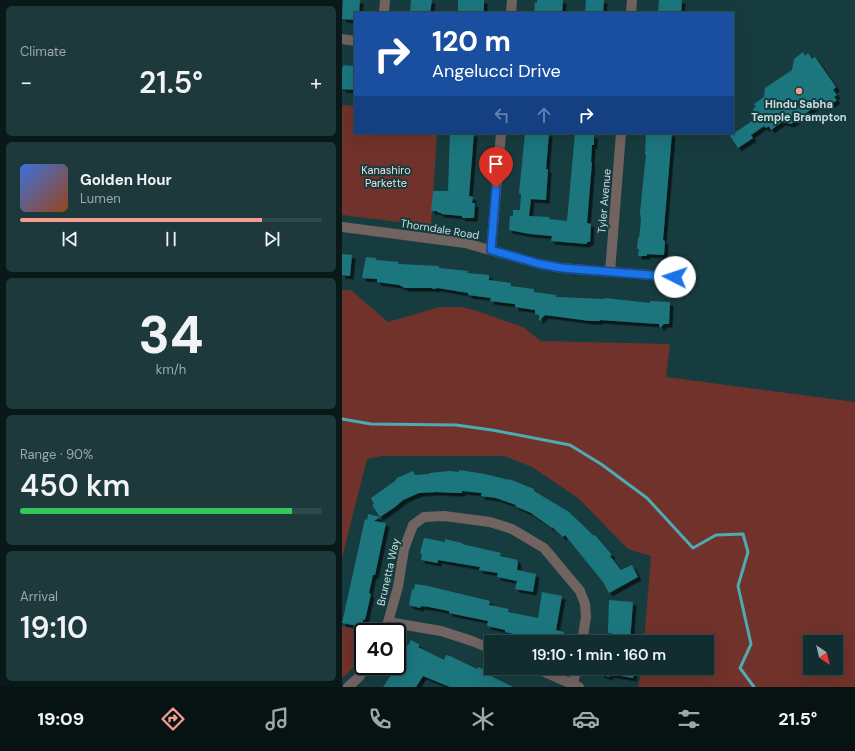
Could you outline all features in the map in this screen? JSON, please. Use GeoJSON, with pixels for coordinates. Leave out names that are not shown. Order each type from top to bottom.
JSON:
{"type":"FeatureCollection","features":[{"type":"Feature","properties":{"kind":"street"},"geometry":{"type":"LineString","coordinates":[[384,12],[385,0]]}},
{"type":"Feature","properties":{"kind":"street"},"geometry":{"type":"LineString","coordinates":[[511,12],[512,0]]}},
{"type":"Feature","properties":{"kind":"street"},"geometry":{"type":"LineString","coordinates":[[631,12],[632,0]]}},
{"type":"Feature","properties":{"kind":"street"},"geometry":{"type":"LineString","coordinates":[[342,39],[354,41]]}},
{"type":"Feature","properties":{"kind":"street"},"geometry":{"type":"LineString","coordinates":[[491,250],[501,134]]}},
{"type":"Feature","properties":{"kind":"street","name":"Tyler Avenue"},"geometry":{"type":"LineString","coordinates":[[610,272],[621,134]]}},
{"type":"Feature","properties":{"kind":"street","name":"Thorndale Road"},"geometry":{"type":"LineString","coordinates":[[342,227],[465,243],[540,264],[562,268],[675,277]]}},
{"type":"Feature","properties":{"kind":"street","name":"Brunetta Way"},"geometry":{"type":"LineString","coordinates":[[388,622],[398,587],[404,549],[413,525],[424,517],[444,516],[490,522],[512,529],[544,548],[580,591],[585,604],[586,617],[583,635]]}},
{"type":"Feature","properties":{"kind":"street"},"geometry":{"type":"LineString","coordinates":[[388,622],[441,631],[484,646]]}},
{"type":"Feature","properties":{"kind":"street"},"geometry":{"type":"LineString","coordinates":[[348,687],[360,675]]}},
{"type":"Feature","properties":{"kind":"street"},"geometry":{"type":"LineString","coordinates":[[550,675],[574,686],[576,675]]}},
{"type":"Feature","properties":{"kind":"green space","name":"Kanashiro Parkette"},"geometry":{"type":"Polygon","coordinates":[[[342,105],[354,106],[354,134],[437,134],[431,226],[342,215],[342,105]]]}},
{"type":"Feature","properties":{"kind":"green space"},"geometry":{"type":"Polygon","coordinates":[[[342,290],[351,290],[388,322],[440,307],[461,307],[523,327],[541,341],[670,344],[666,377],[855,402],[855,687],[638,687],[641,675],[714,675],[714,635],[645,635],[651,556],[628,549],[578,498],[532,467],[504,456],[382,456],[367,459],[342,558],[342,290]]]}},
{"type":"Feature","properties":{"kind":"green space"},"geometry":{"type":"Polygon","coordinates":[[[342,626],[354,629],[354,666],[342,678],[342,626]]]}},
{"type":"Feature","properties":{"kind":"building"},"geometry":{"type":"Polygon","coordinates":[[[343,0],[360,0],[359,12],[354,12],[354,20],[342,19],[343,0]]]}},
{"type":"Feature","properties":{"kind":"building"},"geometry":{"type":"Polygon","coordinates":[[[411,0],[432,0],[430,12],[410,12],[411,0]]]}},
{"type":"Feature","properties":{"kind":"building"},"geometry":{"type":"Polygon","coordinates":[[[458,0],[484,0],[484,12],[458,12],[458,0]]]}},
{"type":"Feature","properties":{"kind":"building"},"geometry":{"type":"Polygon","coordinates":[[[537,0],[563,0],[562,12],[534,12],[535,2],[537,3],[537,0]]]}},
{"type":"Feature","properties":{"kind":"building"},"geometry":{"type":"Polygon","coordinates":[[[586,0],[604,0],[603,12],[585,12],[586,0]]]}},
{"type":"Feature","properties":{"kind":"building"},"geometry":{"type":"Polygon","coordinates":[[[659,0],[682,0],[681,12],[658,12],[659,0]]]}},
{"type":"Feature","properties":{"kind":"building","name":"Hindu Sabha Temple Brampton"},"geometry":{"type":"Polygon","coordinates":[[[803,52],[805,56],[808,53],[812,59],[815,57],[836,87],[833,90],[837,95],[834,97],[837,100],[827,107],[817,105],[791,124],[782,122],[771,130],[769,126],[766,128],[764,126],[751,135],[753,138],[738,148],[730,136],[755,119],[752,114],[755,112],[753,109],[756,107],[754,104],[764,97],[765,88],[792,70],[794,59],[803,52]]]}},
{"type":"Feature","properties":{"kind":"building"},"geometry":{"type":"Polygon","coordinates":[[[343,65],[354,66],[354,90],[342,89],[343,65]]]}},
{"type":"Feature","properties":{"kind":"building"},"geometry":{"type":"Polygon","coordinates":[[[450,134],[474,134],[469,196],[473,197],[472,203],[475,203],[474,218],[462,218],[462,216],[441,214],[437,211],[431,211],[433,191],[448,191],[450,134]]]}},
{"type":"Feature","properties":{"kind":"building"},"geometry":{"type":"Polygon","coordinates":[[[525,134],[549,134],[546,169],[548,169],[546,200],[531,199],[529,216],[549,217],[549,219],[567,221],[575,134],[594,135],[594,145],[592,145],[587,223],[591,224],[590,242],[587,242],[587,244],[551,241],[552,236],[509,230],[510,216],[513,216],[513,210],[520,210],[521,194],[519,193],[525,134]]]}},
{"type":"Feature","properties":{"kind":"building"},"geometry":{"type":"Polygon","coordinates":[[[646,134],[672,134],[663,240],[665,241],[664,255],[647,254],[647,256],[638,256],[639,249],[637,249],[641,221],[640,212],[646,134]]]}},
{"type":"Feature","properties":{"kind":"building"},"geometry":{"type":"Polygon","coordinates":[[[342,254],[352,255],[350,276],[342,275],[342,254]]]}},
{"type":"Feature","properties":{"kind":"building"},"geometry":{"type":"Polygon","coordinates":[[[366,257],[376,258],[376,260],[399,262],[398,264],[439,266],[439,268],[489,275],[489,280],[511,283],[511,286],[534,289],[534,292],[556,295],[556,297],[605,298],[650,303],[650,301],[670,302],[669,324],[664,324],[660,328],[659,324],[600,320],[590,321],[545,315],[539,321],[539,315],[535,314],[535,310],[515,307],[515,304],[490,301],[491,298],[468,295],[468,293],[438,288],[405,288],[399,285],[377,282],[377,279],[362,278],[366,257]]]}},
{"type":"Feature","properties":{"kind":"building"},"geometry":{"type":"Polygon","coordinates":[[[459,470],[509,479],[534,489],[534,491],[569,512],[594,536],[595,535],[612,555],[610,556],[621,570],[632,565],[638,577],[609,593],[603,582],[565,535],[563,537],[552,527],[531,513],[515,506],[516,505],[496,498],[481,496],[482,493],[462,491],[462,493],[419,493],[403,500],[380,517],[372,505],[374,504],[371,498],[397,478],[413,471],[415,475],[450,471],[459,472],[459,470]]]}},
{"type":"Feature","properties":{"kind":"building"},"geometry":{"type":"Polygon","coordinates":[[[368,514],[380,517],[374,521],[386,523],[375,575],[373,575],[369,593],[371,594],[365,620],[363,619],[363,623],[354,623],[354,625],[342,623],[365,519],[367,520],[368,514]]]}},
{"type":"Feature","properties":{"kind":"building"},"geometry":{"type":"Polygon","coordinates":[[[424,538],[445,542],[445,539],[501,553],[500,556],[518,560],[517,570],[536,574],[533,592],[515,589],[517,581],[497,577],[498,573],[479,570],[480,567],[438,560],[438,563],[421,560],[422,554],[420,553],[424,538]]]}},
{"type":"Feature","properties":{"kind":"building"},"geometry":{"type":"Polygon","coordinates":[[[415,584],[428,586],[490,601],[489,605],[509,609],[508,612],[538,618],[542,592],[562,596],[556,630],[564,632],[563,635],[518,635],[487,626],[488,621],[449,613],[449,611],[421,606],[420,608],[409,605],[412,589],[414,590],[415,584]]]}},
{"type":"Feature","properties":{"kind":"building"},"geometry":{"type":"Polygon","coordinates":[[[609,600],[633,602],[631,635],[612,635],[612,633],[608,633],[609,600]]]}},
{"type":"Feature","properties":{"kind":"building"},"geometry":{"type":"Polygon","coordinates":[[[411,640],[420,645],[418,647],[444,660],[446,655],[450,656],[477,669],[478,667],[484,670],[484,675],[489,675],[513,687],[450,687],[423,676],[416,687],[383,687],[391,675],[406,675],[406,648],[411,640]]]}},
{"type":"Feature","properties":{"kind":"building"},"geometry":{"type":"Polygon","coordinates":[[[616,675],[634,675],[633,678],[616,675]]]}},
{"type":"Feature","properties":{"kind":"waterway"},"geometry":{"type":"LineString","coordinates":[[342,419],[371,424],[456,425],[492,430],[570,445],[601,464],[647,498],[693,548],[716,535],[743,534],[748,552],[738,586],[751,644],[740,668],[754,687]]}},
{"type":"Feature","properties":{"kind":"place","name":"Hindu Sabha Temple Brampton"},"geometry":{"type":"Point","coordinates":[799,91]}},
{"type":"Feature","properties":{"kind":"route"},"geometry":{"type":"LineString","coordinates":[[496,188],[491,250],[540,264],[562,268],[675,277]]}}]}
